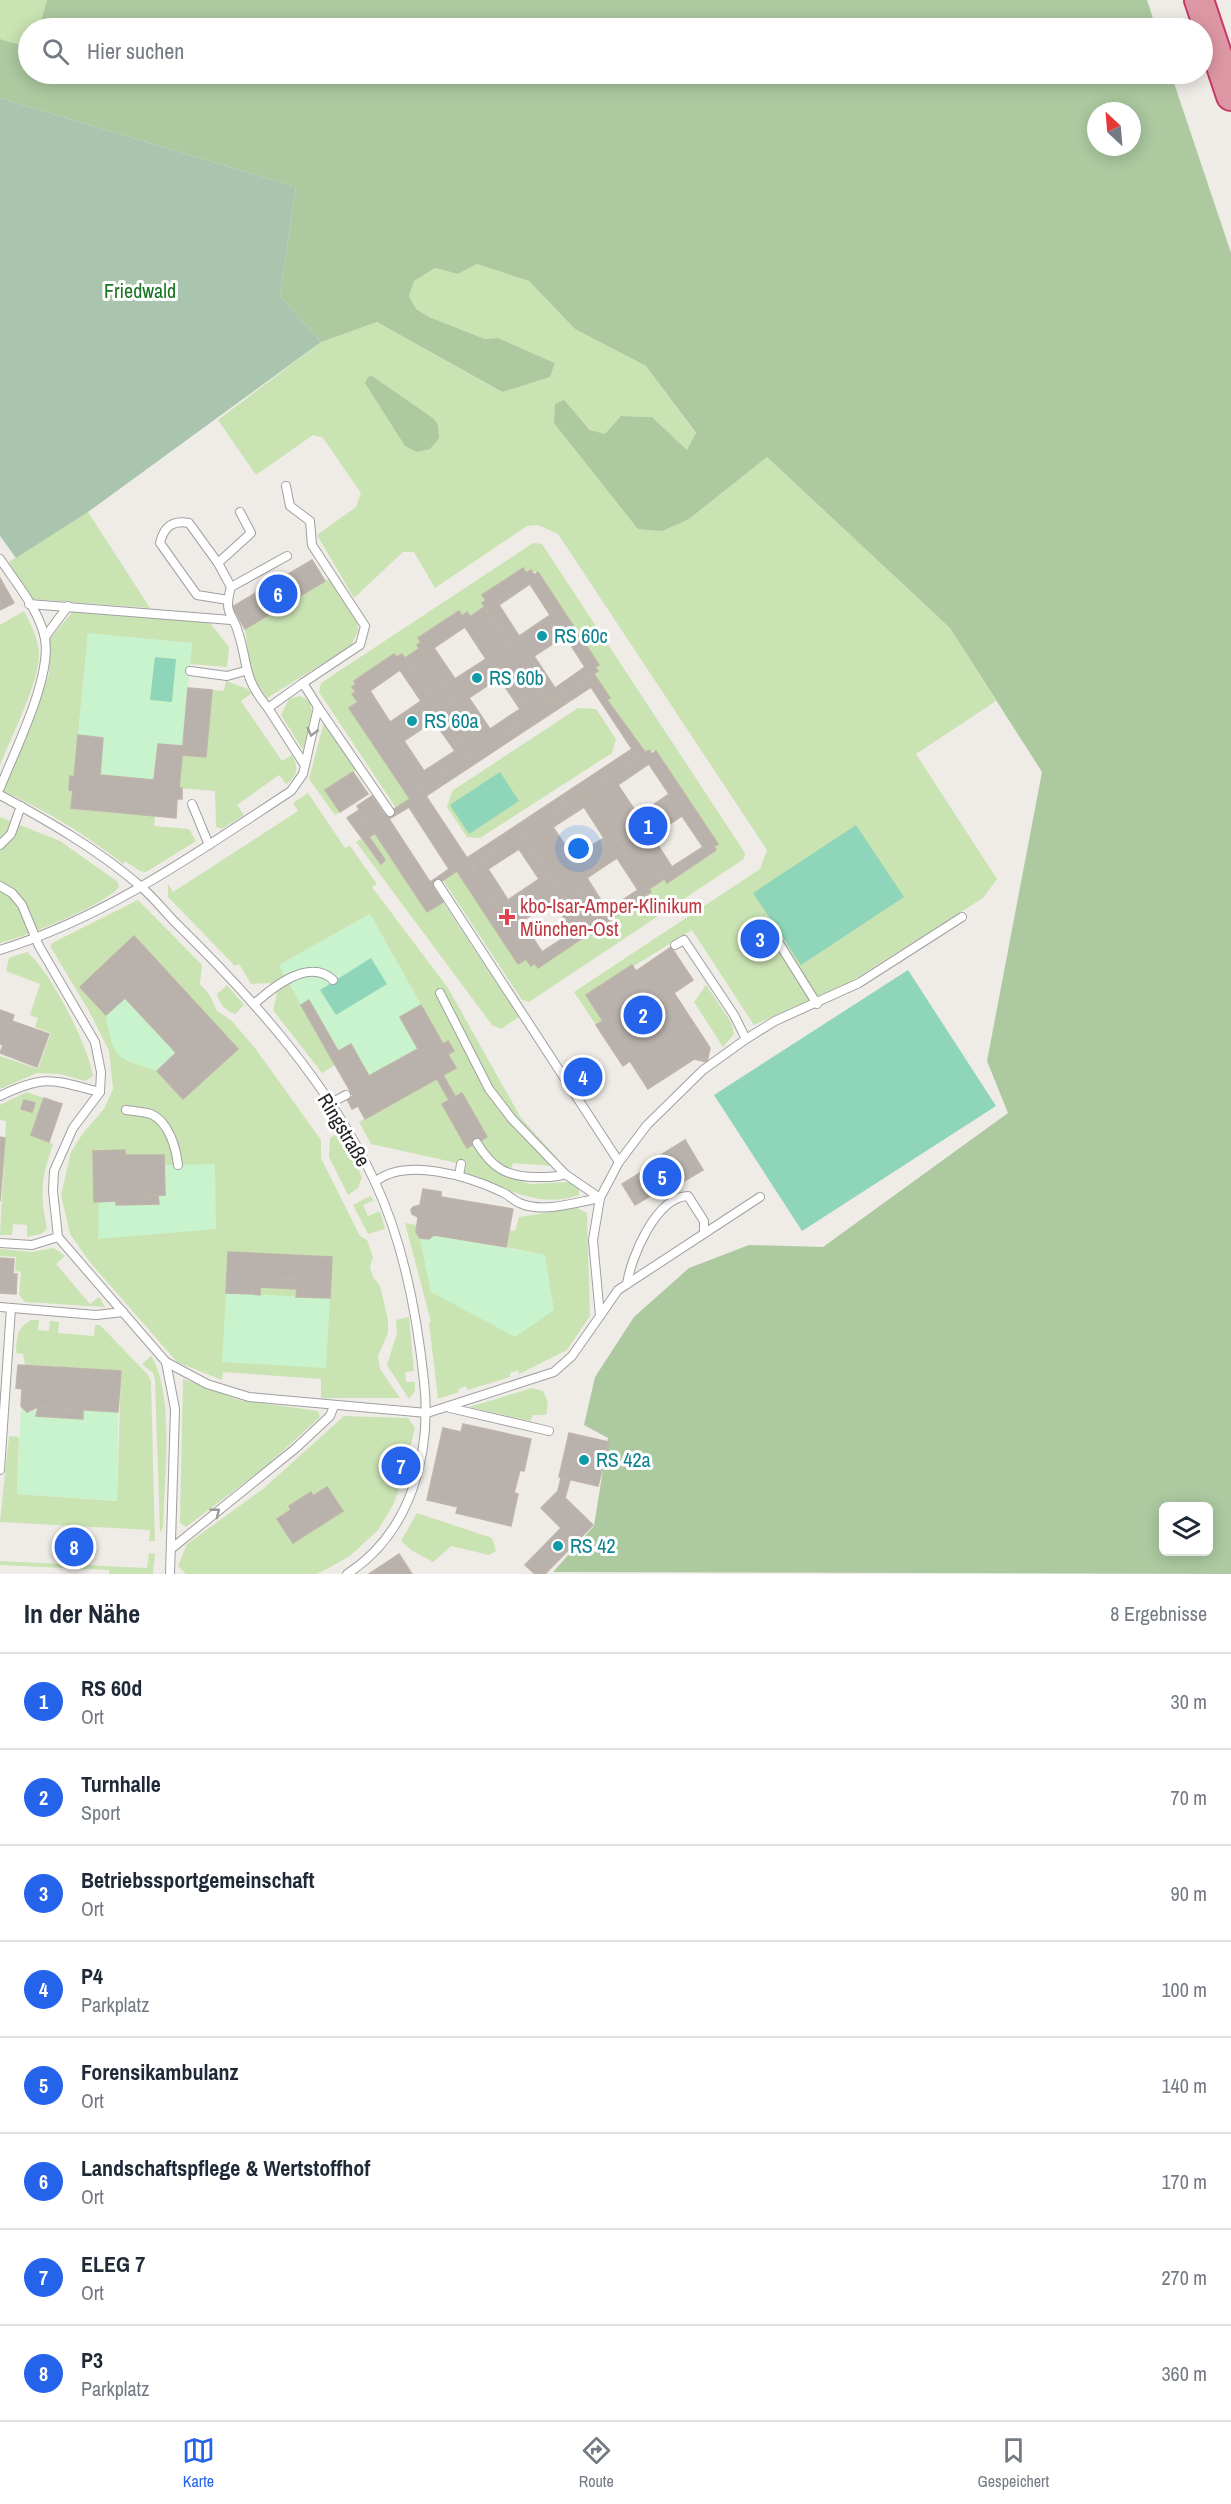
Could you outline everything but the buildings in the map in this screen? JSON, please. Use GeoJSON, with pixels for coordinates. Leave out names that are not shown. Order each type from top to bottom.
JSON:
{"type":"FeatureCollection","features":[{"type":"Feature","properties":{"kind":"highway"},"geometry":{"type":"LineString","coordinates":[[1199,0],[1205,18]]}},
{"type":"Feature","properties":{"kind":"highway"},"geometry":{"type":"LineString","coordinates":[[1213,42],[1231,96]]}},
{"type":"Feature","properties":{"kind":"lane"},"geometry":{"type":"LineString","coordinates":[[268,708],[360,645],[365,626],[312,545],[310,521],[290,506],[286,486]]}},
{"type":"Feature","properties":{"kind":"lane"},"geometry":{"type":"LineString","coordinates":[[218,563],[251,533],[240,512]]}},
{"type":"Feature","properties":{"kind":"lane"},"geometry":{"type":"LineString","coordinates":[[228,600],[197,595],[160,543],[163,532],[170,524],[179,521],[189,523],[218,563],[231,587],[228,600],[231,620],[239,633],[245,671],[256,693],[304,764]]}},
{"type":"Feature","properties":{"kind":"lane"},"geometry":{"type":"LineString","coordinates":[[231,587],[286,556]]}},
{"type":"Feature","properties":{"kind":"lane"},"geometry":{"type":"LineString","coordinates":[[0,559],[29,604],[45,637],[47,655],[43,679],[0,788]]}},
{"type":"Feature","properties":{"kind":"lane"},"geometry":{"type":"LineString","coordinates":[[29,604],[231,620]]}},
{"type":"Feature","properties":{"kind":"lane"},"geometry":{"type":"LineString","coordinates":[[45,637],[68,606]]}},
{"type":"Feature","properties":{"kind":"lane"},"geometry":{"type":"LineString","coordinates":[[190,671],[226,676],[245,671]]}},
{"type":"Feature","properties":{"kind":"lane"},"geometry":{"type":"LineString","coordinates":[[303,683],[390,812]]}},
{"type":"Feature","properties":{"kind":"lane"},"geometry":{"type":"LineString","coordinates":[[0,950],[36,939],[142,887],[291,791],[303,774],[318,707]]}},
{"type":"Feature","properties":{"kind":"lane","name":"Ringstraße"},"geometry":{"type":"LineString","coordinates":[[0,795],[58,827],[142,887],[254,1004],[346,1127],[375,1182],[402,1258],[419,1333],[428,1413],[417,1480],[404,1512],[386,1540],[363,1564],[347,1574]]}},
{"type":"Feature","properties":{"kind":"lane"},"geometry":{"type":"LineString","coordinates":[[192,804],[209,845]]}},
{"type":"Feature","properties":{"kind":"lane"},"geometry":{"type":"LineString","coordinates":[[0,845],[11,834],[21,806]]}},
{"type":"Feature","properties":{"kind":"lane"},"geometry":{"type":"LineString","coordinates":[[438,884],[619,1162]]}},
{"type":"Feature","properties":{"kind":"lane"},"geometry":{"type":"LineString","coordinates":[[0,886],[12,893],[22,905],[36,939],[95,1042],[101,1072],[100,1092],[73,1128],[54,1171],[52,1191],[58,1237],[166,1362],[229,1392],[334,1406],[428,1413],[554,1372],[572,1356],[618,1290],[760,1197]]}},
{"type":"Feature","properties":{"kind":"lane"},"geometry":{"type":"LineString","coordinates":[[600,1316],[592,1240],[600,1198],[619,1162],[647,1125],[682,1089],[746,1039],[775,1021],[817,1004],[859,983],[962,917]]}},
{"type":"Feature","properties":{"kind":"lane"},"geometry":{"type":"LineString","coordinates":[[767,924],[817,1004]]}},
{"type":"Feature","properties":{"kind":"lane"},"geometry":{"type":"LineString","coordinates":[[675,945],[684,940],[734,1015],[746,1039]]}},
{"type":"Feature","properties":{"kind":"lane"},"geometry":{"type":"LineString","coordinates":[[254,1004],[274,988],[302,973],[320,973],[333,980]]}},
{"type":"Feature","properties":{"kind":"lane"},"geometry":{"type":"LineString","coordinates":[[440,993],[489,1089],[512,1119],[565,1174],[600,1198]]}},
{"type":"Feature","properties":{"kind":"lane"},"geometry":{"type":"LineString","coordinates":[[0,1096],[40,1080],[100,1092]]}},
{"type":"Feature","properties":{"kind":"lane"},"geometry":{"type":"LineString","coordinates":[[329,1104],[346,1095]]}},
{"type":"Feature","properties":{"kind":"lane"},"geometry":{"type":"LineString","coordinates":[[126,1110],[152,1115],[166,1130],[175,1145],[177,1165]]}},
{"type":"Feature","properties":{"kind":"lane"},"geometry":{"type":"LineString","coordinates":[[477,1143],[497,1168],[509,1175],[555,1177],[565,1174]]}},
{"type":"Feature","properties":{"kind":"lane"},"geometry":{"type":"LineString","coordinates":[[459,1176],[461,1164]]}},
{"type":"Feature","properties":{"kind":"lane"},"geometry":{"type":"LineString","coordinates":[[375,1182],[392,1170],[459,1176],[504,1193],[522,1205],[547,1207],[600,1198]]}},
{"type":"Feature","properties":{"kind":"lane"},"geometry":{"type":"LineString","coordinates":[[627,1284],[630,1267],[655,1217],[661,1210],[688,1196],[704,1221],[704,1233]]}},
{"type":"Feature","properties":{"kind":"lane"},"geometry":{"type":"LineString","coordinates":[[0,1243],[32,1245],[58,1237]]}},
{"type":"Feature","properties":{"kind":"lane"},"geometry":{"type":"LineString","coordinates":[[0,1307],[96,1315],[123,1312]]}},
{"type":"Feature","properties":{"kind":"lane"},"geometry":{"type":"LineString","coordinates":[[0,1470],[11,1308]]}},
{"type":"Feature","properties":{"kind":"lane"},"geometry":{"type":"LineString","coordinates":[[166,1362],[175,1409],[170,1574]]}},
{"type":"Feature","properties":{"kind":"lane"},"geometry":{"type":"LineString","coordinates":[[171,1549],[296,1448],[330,1416],[334,1406]]}},
{"type":"Feature","properties":{"kind":"lane"},"geometry":{"type":"LineString","coordinates":[[448,1408],[549,1431]]}},
{"type":"Feature","properties":{"kind":"green space"},"geometry":{"type":"Polygon","coordinates":[[[0,0],[47,0],[42,18],[18,18],[18,44],[0,39],[0,0]]]}},
{"type":"Feature","properties":{"kind":"green space"},"geometry":{"type":"Polygon","coordinates":[[[47,0],[1147,0],[1153,18],[42,18],[47,0]]]}},
{"type":"Feature","properties":{"kind":"green space"},"geometry":{"type":"Polygon","coordinates":[[[0,39],[18,44],[18,84],[1174,84],[1231,253],[1231,1574],[553,1572],[594,1526],[608,1438],[584,1425],[595,1377],[634,1317],[689,1268],[749,1245],[823,1247],[1008,1113],[987,1061],[1042,772],[950,628],[767,457],[689,519],[662,531],[638,529],[554,423],[555,404],[564,400],[590,430],[605,434],[621,416],[652,417],[687,450],[696,433],[646,366],[575,329],[529,281],[477,264],[458,274],[435,268],[414,281],[409,296],[416,309],[429,317],[485,339],[498,338],[555,363],[550,377],[502,392],[377,322],[321,342],[280,296],[296,187],[0,98],[0,39]]]}},
{"type":"Feature","properties":{"kind":"green space","name":"Friedwald"},"geometry":{"type":"Polygon","coordinates":[[[0,98],[296,187],[280,296],[321,342],[88,512],[16,558],[0,536],[0,98]]]}},
{"type":"Feature","properties":{"kind":"green space"},"geometry":{"type":"Polygon","coordinates":[[[477,264],[529,281],[575,329],[646,366],[696,434],[688,451],[652,417],[622,416],[605,435],[591,430],[564,401],[555,404],[689,519],[767,457],[950,628],[996,701],[916,754],[997,879],[983,898],[850,982],[754,1025],[692,930],[587,995],[603,1021],[596,1025],[574,992],[760,869],[767,850],[558,534],[538,525],[527,526],[435,588],[414,552],[403,552],[354,598],[317,535],[356,507],[361,493],[323,438],[313,435],[256,475],[218,420],[321,342],[377,322],[501,392],[550,377],[555,363],[498,338],[485,339],[429,317],[416,309],[409,296],[413,281],[435,268],[458,274],[477,264]]]}},
{"type":"Feature","properties":{"kind":"green space"},"geometry":{"type":"Polygon","coordinates":[[[372,376],[434,419],[438,425],[439,438],[430,449],[417,452],[405,446],[365,383],[368,377],[372,376]]]}},
{"type":"Feature","properties":{"kind":"green space"},"geometry":{"type":"Polygon","coordinates":[[[88,512],[150,608],[31,599],[9,562],[88,512]]]}},
{"type":"Feature","properties":{"kind":"green space"},"geometry":{"type":"Polygon","coordinates":[[[533,543],[542,544],[745,853],[744,859],[529,1002],[522,1000],[443,880],[457,871],[518,964],[526,959],[531,965],[535,963],[538,967],[587,935],[585,931],[600,921],[603,925],[651,893],[649,889],[664,879],[667,883],[716,850],[714,846],[717,843],[657,751],[645,752],[607,700],[610,698],[594,674],[598,671],[595,667],[599,665],[538,572],[526,573],[523,569],[483,596],[486,600],[482,603],[484,607],[470,617],[467,612],[462,616],[459,612],[419,638],[420,648],[405,658],[402,654],[397,657],[394,654],[354,680],[356,684],[352,694],[358,702],[349,708],[410,799],[396,808],[319,692],[321,683],[533,543]]]}},
{"type":"Feature","properties":{"kind":"green space"},"geometry":{"type":"Polygon","coordinates":[[[330,578],[357,620],[358,631],[351,646],[267,698],[251,673],[245,629],[330,578]]]}},
{"type":"Feature","properties":{"kind":"green space"},"geometry":{"type":"Polygon","coordinates":[[[24,611],[38,644],[38,667],[30,695],[0,765],[0,625],[24,611]]]}},
{"type":"Feature","properties":{"kind":"green space"},"geometry":{"type":"Polygon","coordinates":[[[73,611],[210,623],[229,647],[227,667],[190,664],[192,643],[88,634],[74,777],[70,777],[69,790],[73,791],[71,808],[155,816],[154,826],[189,829],[196,841],[146,872],[140,871],[125,861],[123,864],[65,824],[3,791],[49,674],[49,640],[73,611]]]}},
{"type":"Feature","properties":{"kind":"green space"},"geometry":{"type":"Polygon","coordinates":[[[88,633],[192,643],[183,746],[158,744],[154,780],[100,775],[103,738],[78,735],[88,633]]]}},
{"type":"Feature","properties":{"kind":"green space"},"geometry":{"type":"Polygon","coordinates":[[[155,657],[176,659],[172,702],[150,700],[155,657]]]}},
{"type":"Feature","properties":{"kind":"green space"},"geometry":{"type":"Polygon","coordinates":[[[226,681],[248,689],[251,694],[241,701],[282,761],[292,755],[296,771],[293,778],[286,784],[279,775],[237,805],[244,815],[222,829],[216,827],[215,791],[179,788],[182,755],[206,756],[212,690],[224,691],[226,681]]]}},
{"type":"Feature","properties":{"kind":"green space"},"geometry":{"type":"Polygon","coordinates":[[[300,696],[309,701],[312,711],[303,750],[281,715],[289,699],[300,696]]]}},
{"type":"Feature","properties":{"kind":"green space"},"geometry":{"type":"Polygon","coordinates":[[[578,708],[596,709],[616,739],[612,753],[480,838],[467,837],[447,807],[452,791],[578,708]]]}},
{"type":"Feature","properties":{"kind":"green space"},"geometry":{"type":"Polygon","coordinates":[[[324,722],[356,770],[325,790],[340,812],[335,815],[309,779],[324,722]]]}},
{"type":"Feature","properties":{"kind":"green space"},"geometry":{"type":"Polygon","coordinates":[[[500,772],[519,801],[469,834],[450,805],[500,772]]]}},
{"type":"Feature","properties":{"kind":"green space"},"geometry":{"type":"Polygon","coordinates":[[[308,793],[345,848],[350,846],[377,884],[372,887],[448,988],[521,1118],[558,1159],[552,1166],[513,1163],[508,1178],[531,1184],[569,1182],[579,1190],[579,1195],[548,1200],[534,1198],[465,1173],[466,1165],[371,1144],[359,1122],[437,1079],[449,1100],[442,1104],[467,1148],[487,1137],[462,1093],[455,1096],[443,1075],[456,1068],[448,1054],[454,1051],[448,1041],[443,1044],[370,914],[279,965],[335,1065],[322,1073],[273,1010],[277,994],[270,983],[251,984],[239,964],[235,966],[168,897],[168,884],[173,892],[298,811],[293,803],[308,793]]]}},
{"type":"Feature","properties":{"kind":"green space"},"geometry":{"type":"Polygon","coordinates":[[[0,817],[60,841],[118,882],[119,887],[82,911],[0,943],[0,817]]]}},
{"type":"Feature","properties":{"kind":"green space"},"geometry":{"type":"Polygon","coordinates":[[[856,825],[904,897],[801,965],[753,893],[856,825]]]}},
{"type":"Feature","properties":{"kind":"green space"},"geometry":{"type":"Polygon","coordinates":[[[375,833],[443,902],[519,1017],[501,1029],[492,1025],[356,842],[361,839],[381,864],[384,859],[369,837],[375,833]]]}},
{"type":"Feature","properties":{"kind":"green space"},"geometry":{"type":"Polygon","coordinates":[[[138,900],[202,965],[200,984],[209,994],[217,1011],[231,1020],[255,1048],[321,1140],[321,1158],[360,1236],[367,1240],[373,1257],[370,1267],[373,1277],[380,1286],[388,1320],[388,1333],[378,1356],[380,1369],[400,1398],[321,1398],[321,1379],[223,1372],[222,1380],[177,1362],[89,1261],[70,1234],[61,1195],[71,1152],[83,1133],[104,1109],[113,1089],[109,1051],[89,1011],[50,946],[138,900]]]}},
{"type":"Feature","properties":{"kind":"green space"},"geometry":{"type":"Polygon","coordinates":[[[370,914],[421,1005],[418,1049],[369,1076],[351,1044],[338,1051],[309,1001],[301,1005],[279,965],[370,914]]]}},
{"type":"Feature","properties":{"kind":"green space"},"geometry":{"type":"Polygon","coordinates":[[[27,952],[47,975],[76,1028],[93,1076],[85,1081],[60,1074],[37,1073],[0,1089],[0,1056],[38,1069],[51,1033],[35,1027],[38,1018],[30,1015],[40,984],[6,971],[9,958],[27,952]]]}},
{"type":"Feature","properties":{"kind":"green space"},"geometry":{"type":"Polygon","coordinates":[[[371,958],[387,984],[336,1015],[320,990],[371,958]]]}},
{"type":"Feature","properties":{"kind":"green space"},"geometry":{"type":"Polygon","coordinates":[[[908,970],[996,1106],[802,1231],[714,1095],[908,970]]]}},
{"type":"Feature","properties":{"kind":"green space"},"geometry":{"type":"Polygon","coordinates":[[[227,985],[244,1005],[235,1014],[223,1007],[217,994],[227,985]]]}},
{"type":"Feature","properties":{"kind":"green space"},"geometry":{"type":"Polygon","coordinates":[[[706,985],[731,1022],[734,1034],[723,1047],[694,1002],[706,985]]]}},
{"type":"Feature","properties":{"kind":"green space"},"geometry":{"type":"Polygon","coordinates":[[[125,998],[176,1053],[157,1071],[125,1059],[114,1049],[106,1015],[125,998]]]}},
{"type":"Feature","properties":{"kind":"green space"},"geometry":{"type":"Polygon","coordinates":[[[27,1092],[44,1098],[31,1135],[53,1144],[43,1186],[47,1229],[41,1234],[27,1237],[27,1225],[13,1224],[12,1235],[0,1235],[6,1121],[0,1120],[0,1105],[27,1092]]]}},
{"type":"Feature","properties":{"kind":"green space"},"geometry":{"type":"Polygon","coordinates":[[[340,1131],[362,1177],[358,1188],[348,1195],[329,1157],[330,1138],[340,1131]]]}},
{"type":"Feature","properties":{"kind":"green space"},"geometry":{"type":"Polygon","coordinates":[[[215,1164],[216,1229],[98,1239],[99,1202],[116,1201],[116,1205],[158,1204],[158,1195],[165,1195],[165,1165],[215,1164]]]}},
{"type":"Feature","properties":{"kind":"green space"},"geometry":{"type":"Polygon","coordinates":[[[370,1196],[374,1200],[363,1205],[368,1216],[380,1211],[385,1229],[368,1234],[353,1205],[370,1196]]]}},
{"type":"Feature","properties":{"kind":"green space"},"geometry":{"type":"Polygon","coordinates":[[[577,1208],[587,1213],[590,1316],[567,1350],[519,1374],[518,1370],[510,1373],[510,1377],[468,1390],[466,1386],[458,1389],[459,1392],[438,1399],[429,1323],[431,1322],[405,1223],[417,1225],[416,1232],[420,1238],[431,1292],[545,1255],[506,1247],[509,1230],[515,1231],[519,1217],[577,1208]]]}},
{"type":"Feature","properties":{"kind":"green space"},"geometry":{"type":"Polygon","coordinates":[[[434,1235],[545,1255],[554,1310],[515,1337],[431,1292],[420,1238],[429,1239],[434,1235]]]}},
{"type":"Feature","properties":{"kind":"green space"},"geometry":{"type":"Polygon","coordinates":[[[54,1248],[65,1256],[56,1264],[90,1304],[99,1297],[105,1307],[25,1302],[19,1295],[21,1272],[15,1271],[16,1257],[0,1256],[0,1249],[32,1252],[54,1248]]]}},
{"type":"Feature","properties":{"kind":"green space"},"geometry":{"type":"Polygon","coordinates":[[[226,1293],[330,1298],[326,1368],[222,1362],[226,1293]]]}},
{"type":"Feature","properties":{"kind":"green space"},"geometry":{"type":"Polygon","coordinates":[[[409,1317],[414,1371],[405,1372],[406,1382],[415,1382],[415,1391],[409,1399],[387,1365],[397,1333],[396,1320],[409,1317]]]}},
{"type":"Feature","properties":{"kind":"green space"},"geometry":{"type":"Polygon","coordinates":[[[31,1320],[39,1320],[38,1330],[49,1331],[50,1321],[59,1322],[58,1333],[94,1336],[95,1325],[100,1325],[151,1381],[155,1541],[149,1541],[150,1530],[0,1522],[9,1436],[19,1437],[17,1494],[117,1501],[121,1371],[25,1365],[23,1354],[16,1353],[17,1338],[22,1327],[31,1320]]]}},
{"type":"Feature","properties":{"kind":"green space"},"geometry":{"type":"Polygon","coordinates":[[[151,1356],[158,1372],[166,1414],[163,1527],[160,1533],[155,1380],[153,1373],[142,1364],[151,1356]]]}},
{"type":"Feature","properties":{"kind":"green space"},"geometry":{"type":"Polygon","coordinates":[[[183,1379],[239,1400],[318,1411],[320,1417],[264,1468],[186,1527],[180,1523],[183,1379]]]}},
{"type":"Feature","properties":{"kind":"green space"},"geometry":{"type":"Polygon","coordinates":[[[532,1388],[543,1391],[548,1402],[546,1415],[533,1415],[530,1421],[469,1407],[532,1388]]]}},
{"type":"Feature","properties":{"kind":"green space"},"geometry":{"type":"Polygon","coordinates":[[[21,1406],[27,1412],[36,1410],[36,1416],[82,1419],[83,1410],[118,1412],[117,1501],[17,1494],[21,1406]]]}},
{"type":"Feature","properties":{"kind":"green space"},"geometry":{"type":"Polygon","coordinates":[[[344,1416],[408,1418],[415,1428],[408,1456],[400,1455],[395,1475],[403,1477],[394,1503],[378,1530],[350,1556],[316,1574],[186,1574],[178,1566],[187,1544],[263,1489],[344,1416]]]}},
{"type":"Feature","properties":{"kind":"green space"},"geometry":{"type":"Polygon","coordinates":[[[417,1513],[492,1538],[496,1551],[489,1555],[451,1546],[433,1562],[411,1550],[401,1541],[417,1513]]]}},
{"type":"Feature","properties":{"kind":"green space"},"geometry":{"type":"Polygon","coordinates":[[[149,1553],[155,1554],[153,1574],[109,1574],[109,1570],[0,1565],[0,1561],[147,1568],[149,1553]]]}},
{"type":"Feature","properties":{"kind":"place","name":"Landschaftspflege & Wertstoffhof"},"geometry":{"type":"Point","coordinates":[278,594]}},
{"type":"Feature","properties":{"kind":"place","name":"RS 60c"},"geometry":{"type":"Point","coordinates":[542,636]}},
{"type":"Feature","properties":{"kind":"place","name":"RS 60b"},"geometry":{"type":"Point","coordinates":[477,678]}},
{"type":"Feature","properties":{"kind":"place","name":"RS 60a"},"geometry":{"type":"Point","coordinates":[412,721]}},
{"type":"Feature","properties":{"kind":"place","name":"RS 60d"},"geometry":{"type":"Point","coordinates":[648,826]}},
{"type":"Feature","properties":{"kind":"place","name":"kbo-Isar-Amper-Klinikum München-Ost"},"geometry":{"type":"Point","coordinates":[507,917]}},
{"type":"Feature","properties":{"kind":"place","name":"Betriebssportgemeinschaft"},"geometry":{"type":"Point","coordinates":[760,939]}},
{"type":"Feature","properties":{"kind":"place","name":"Turnhalle"},"geometry":{"type":"Point","coordinates":[643,1015]}},
{"type":"Feature","properties":{"kind":"place","name":"P4"},"geometry":{"type":"Point","coordinates":[583,1077]}},
{"type":"Feature","properties":{"kind":"place","name":"Forensikambulanz"},"geometry":{"type":"Point","coordinates":[662,1177]}},
{"type":"Feature","properties":{"kind":"place","name":"RS 42a"},"geometry":{"type":"Point","coordinates":[584,1460]}},
{"type":"Feature","properties":{"kind":"place","name":"ELEG 7"},"geometry":{"type":"Point","coordinates":[401,1466]}},
{"type":"Feature","properties":{"kind":"place","name":"RS 42"},"geometry":{"type":"Point","coordinates":[558,1546]}},
{"type":"Feature","properties":{"kind":"place","name":"P3"},"geometry":{"type":"Point","coordinates":[74,1547]}}]}
